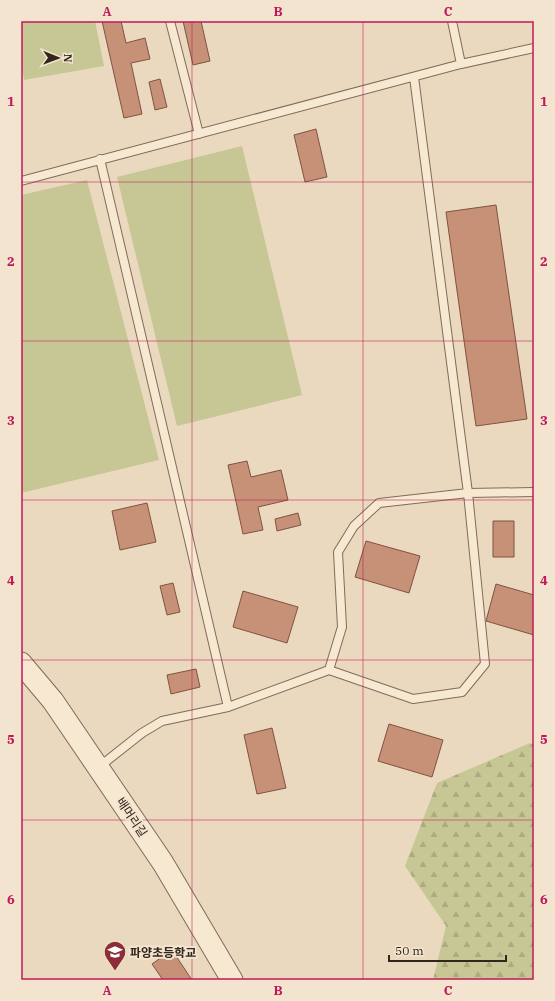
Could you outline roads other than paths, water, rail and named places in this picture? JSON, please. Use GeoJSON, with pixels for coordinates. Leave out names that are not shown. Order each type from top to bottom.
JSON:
{"type":"FeatureCollection","features":[{"type":"Feature","properties":{"kind":"street","name":"배머리길"},"geometry":{"type":"LineString","coordinates":[[21,663],[53,701],[163,863],[232,980]]}},
{"type":"Feature","properties":{"kind":"lane"},"geometry":{"type":"LineString","coordinates":[[170,21],[198,134]]}},
{"type":"Feature","properties":{"kind":"lane"},"geometry":{"type":"LineString","coordinates":[[452,21],[461,64]]}},
{"type":"Feature","properties":{"kind":"lane"},"geometry":{"type":"LineString","coordinates":[[21,181],[461,64],[534,48]]}},
{"type":"Feature","properties":{"kind":"lane"},"geometry":{"type":"LineString","coordinates":[[98,768],[142,733],[162,721],[228,707],[329,670],[413,699],[462,692],[485,664],[468,493],[414,77]]}},
{"type":"Feature","properties":{"kind":"lane"},"geometry":{"type":"LineString","coordinates":[[100,159],[228,707]]}},
{"type":"Feature","properties":{"kind":"lane"},"geometry":{"type":"LineString","coordinates":[[329,670],[342,627],[338,552],[354,526],[379,503],[468,493],[534,492]]}},
{"type":"Feature","properties":{"kind":"place","name":"파양초등학교"},"geometry":{"type":"Point","coordinates":[115,972]}}]}
